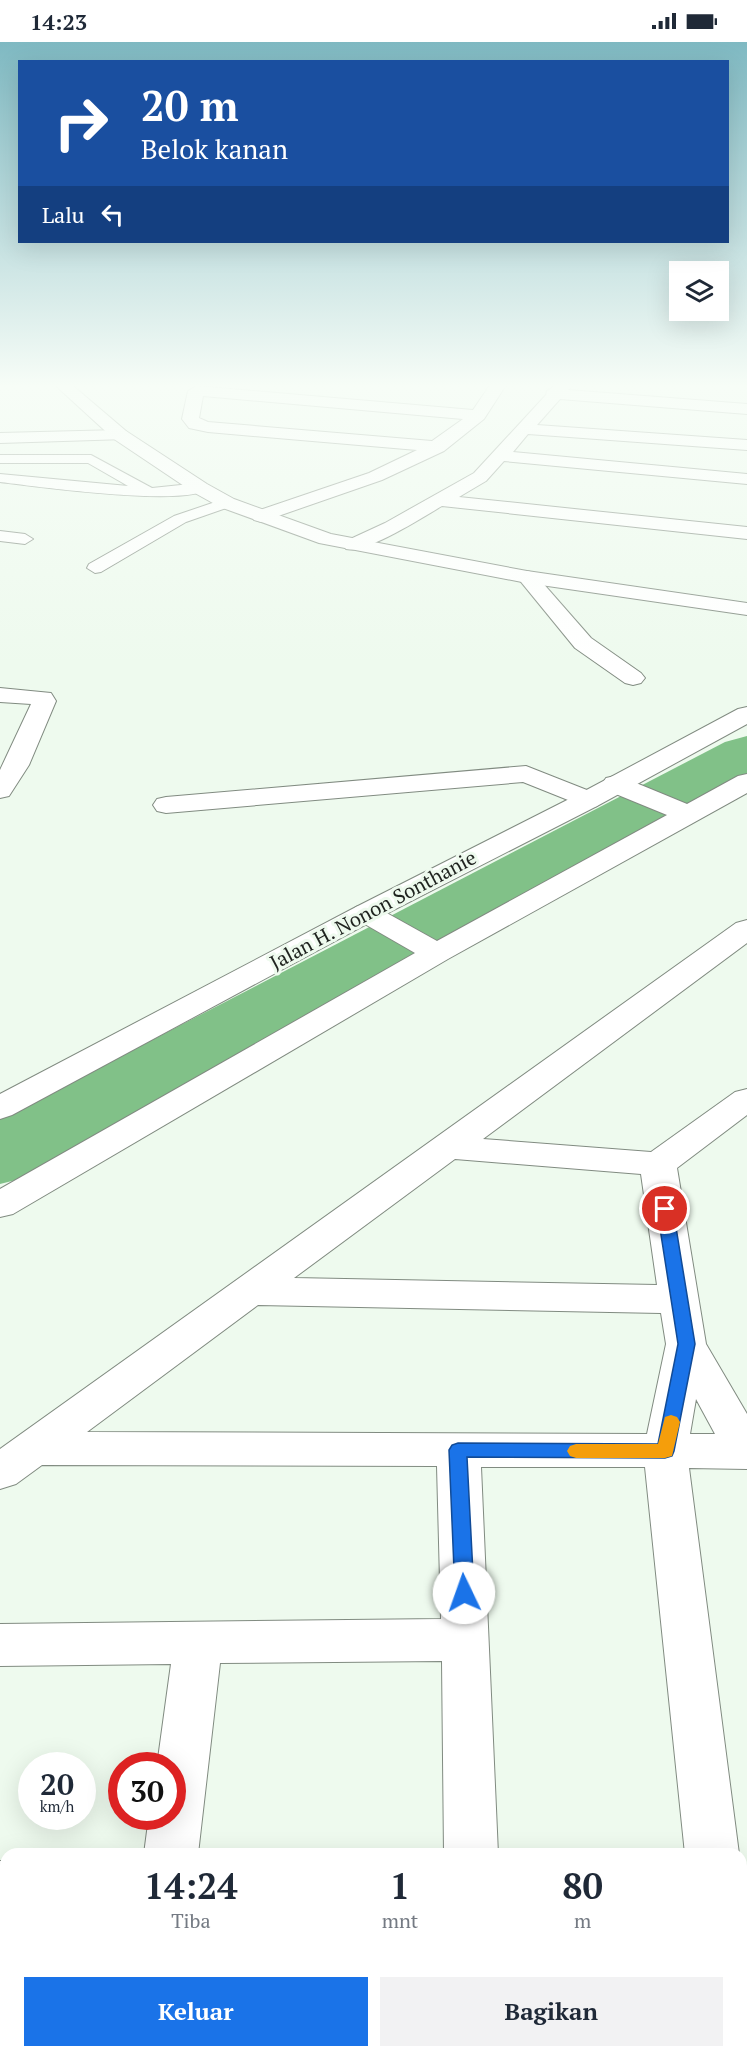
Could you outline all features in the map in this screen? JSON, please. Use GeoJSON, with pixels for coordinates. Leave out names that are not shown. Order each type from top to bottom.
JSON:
{"type":"FeatureCollection","features":[{"type":"Feature","properties":{"kind":"street"},"geometry":{"type":"LineString","coordinates":[[187,479],[227,503],[326,539],[527,577],[747,609]]}},
{"type":"Feature","properties":{"kind":"street"},"geometry":{"type":"LineString","coordinates":[[261,516],[362,479]]}},
{"type":"Feature","properties":{"kind":"street"},"geometry":{"type":"LineString","coordinates":[[353,545],[392,527],[476,479]]}},
{"type":"Feature","properties":{"kind":"street"},"geometry":{"type":"LineString","coordinates":[[438,500],[747,533]]}},
{"type":"Feature","properties":{"kind":"street"},"geometry":{"type":"LineString","coordinates":[[527,577],[583,643],[633,678]]}},
{"type":"Feature","properties":{"kind":"street"},"geometry":{"type":"LineString","coordinates":[[0,695],[33,696],[43,698],[44,701],[8,765],[0,790]]}},
{"type":"Feature","properties":{"kind":"street","name":"Jalan H. Nonon Sonthanie"},"geometry":{"type":"LineString","coordinates":[[0,1108],[375,918],[588,800],[625,788],[747,714]]}},
{"type":"Feature","properties":{"kind":"street"},"geometry":{"type":"LineString","coordinates":[[166,805],[526,774],[588,800]]}},
{"type":"Feature","properties":{"kind":"street"},"geometry":{"type":"LineString","coordinates":[[0,1205],[434,951],[683,813],[747,782]]}},
{"type":"Feature","properties":{"kind":"street"},"geometry":{"type":"LineString","coordinates":[[625,788],[683,813]]}},
{"type":"Feature","properties":{"kind":"street"},"geometry":{"type":"LineString","coordinates":[[375,918],[434,951]]}},
{"type":"Feature","properties":{"kind":"street"},"geometry":{"type":"LineString","coordinates":[[16,1460],[445,1146],[747,929]]}},
{"type":"Feature","properties":{"kind":"street"},"geometry":{"type":"LineString","coordinates":[[445,1146],[658,1164],[747,1099]]}},
{"type":"Feature","properties":{"kind":"street"},"geometry":{"type":"LineString","coordinates":[[658,1164],[686,1344],[665,1451],[711,1848]]}},
{"type":"Feature","properties":{"kind":"street"},"geometry":{"type":"LineString","coordinates":[[246,1291],[679,1299]]}},
{"type":"Feature","properties":{"kind":"street"},"geometry":{"type":"LineString","coordinates":[[686,1344],[747,1452]]}},
{"type":"Feature","properties":{"kind":"street"},"geometry":{"type":"LineString","coordinates":[[16,1460],[458,1450],[747,1452]]}},
{"type":"Feature","properties":{"kind":"street"},"geometry":{"type":"LineString","coordinates":[[458,1450],[466,1640],[471,1848]]}},
{"type":"Feature","properties":{"kind":"street"},"geometry":{"type":"LineString","coordinates":[[0,1645],[466,1640]]}},
{"type":"Feature","properties":{"kind":"street"},"geometry":{"type":"LineString","coordinates":[[172,1848],[198,1643]]}},
{"type":"Feature","properties":{"kind":"lane"},"geometry":{"type":"LineString","coordinates":[[11,479],[152,493],[200,488]]}},
{"type":"Feature","properties":{"kind":"lane"},"geometry":{"type":"LineString","coordinates":[[127,479],[152,493]]}},
{"type":"Feature","properties":{"kind":"lane"},"geometry":{"type":"LineString","coordinates":[[95,568],[180,519],[227,503]]}},
{"type":"Feature","properties":{"kind":"lane"},"geometry":{"type":"LineString","coordinates":[[0,536],[26,539]]}},
{"type":"Feature","properties":{"kind":"waterway"},"geometry":{"type":"LineString","coordinates":[[0,1156],[747,755]]}},
{"type":"Feature","properties":{"kind":"slow traffic"},"geometry":{"type":"LineString","coordinates":[[576,1451],[665,1451],[671,1422]]}},
{"type":"Feature","properties":{"kind":"route"},"geometry":{"type":"LineString","coordinates":[[464,1593],[458,1450],[665,1451],[686,1344],[665,1209]]}}]}
